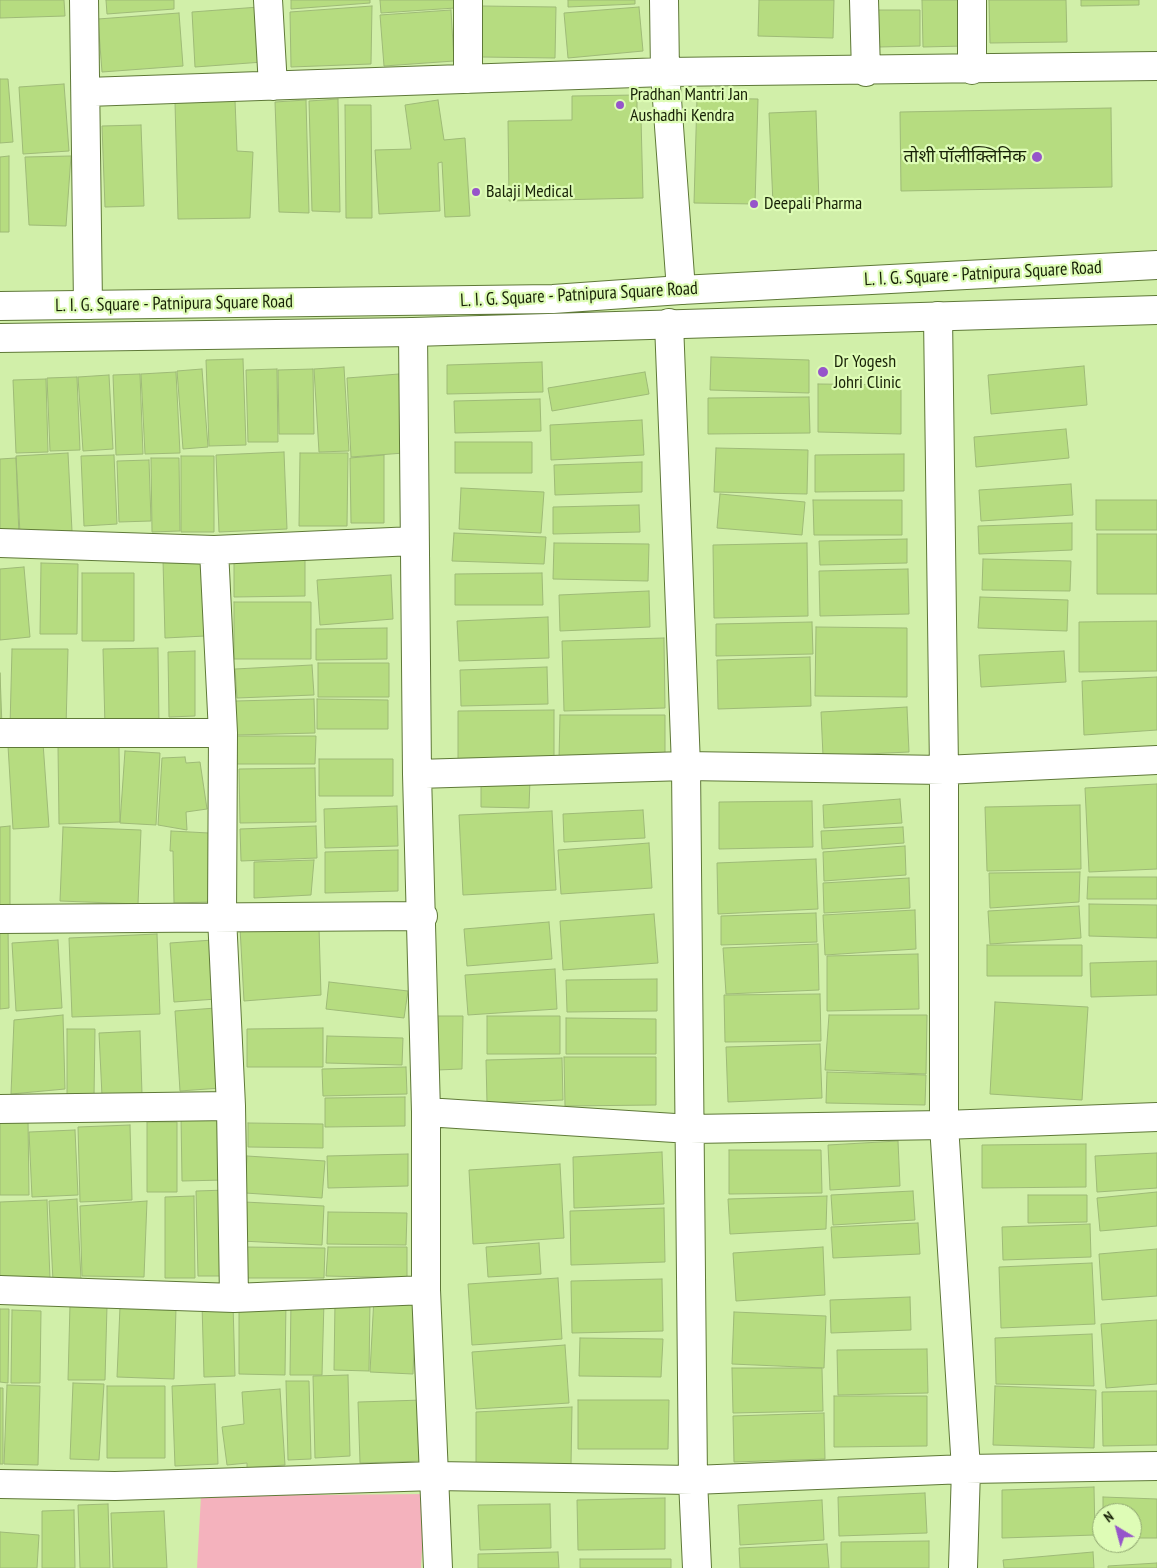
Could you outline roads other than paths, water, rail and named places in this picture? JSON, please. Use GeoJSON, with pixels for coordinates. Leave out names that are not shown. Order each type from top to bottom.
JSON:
{"type":"FeatureCollection","features":[{"type":"Feature","properties":{"kind":"street"},"geometry":{"type":"LineString","coordinates":[[84,0],[88,304]]}},
{"type":"Feature","properties":{"kind":"street"},"geometry":{"type":"LineString","coordinates":[[268,0],[273,86]]}},
{"type":"Feature","properties":{"kind":"street"},"geometry":{"type":"LineString","coordinates":[[468,0],[468,79]]}},
{"type":"Feature","properties":{"kind":"street"},"geometry":{"type":"LineString","coordinates":[[664,0],[664,72],[681,290]]}},
{"type":"Feature","properties":{"kind":"street"},"geometry":{"type":"LineString","coordinates":[[864,0],[866,72]]}},
{"type":"Feature","properties":{"kind":"street"},"geometry":{"type":"LineString","coordinates":[[972,0],[972,70]]}},
{"type":"Feature","properties":{"kind":"street"},"geometry":{"type":"LineString","coordinates":[[86,92],[664,72],[866,72],[1157,66]]}},
{"type":"Feature","properties":{"kind":"street","name":"L. I. G. Square - Patnipura Square Road"},"geometry":{"type":"LineString","coordinates":[[0,306],[553,299],[681,290],[1157,265]]}},
{"type":"Feature","properties":{"kind":"street","name":"L. I. G. Square - Patnipura Square Road"},"geometry":{"type":"LineString","coordinates":[[0,338],[413,332],[1157,310]]}},
{"type":"Feature","properties":{"kind":"street"},"geometry":{"type":"LineString","coordinates":[[938,316],[944,770],[944,1125],[966,1469],[963,1568]]}},
{"type":"Feature","properties":{"kind":"street"},"geometry":{"type":"LineString","coordinates":[[669,323],[686,766],[693,1480],[697,1568]]}},
{"type":"Feature","properties":{"kind":"street"},"geometry":{"type":"LineString","coordinates":[[413,332],[414,541],[426,1112],[426,1290],[438,1568]]}},
{"type":"Feature","properties":{"kind":"street"},"geometry":{"type":"LineString","coordinates":[[0,543],[214,550],[414,541]]}},
{"type":"Feature","properties":{"kind":"street"},"geometry":{"type":"LineString","coordinates":[[214,550],[223,733],[222,917],[231,1106],[234,1298]]}},
{"type":"Feature","properties":{"kind":"street"},"geometry":{"type":"LineString","coordinates":[[0,734],[223,733]]}},
{"type":"Feature","properties":{"kind":"street"},"geometry":{"type":"LineString","coordinates":[[418,774],[686,766],[944,770],[1157,760]]}},
{"type":"Feature","properties":{"kind":"street"},"geometry":{"type":"LineString","coordinates":[[0,919],[422,916]]}},
{"type":"Feature","properties":{"kind":"street"},"geometry":{"type":"LineString","coordinates":[[0,1109],[231,1106]]}},
{"type":"Feature","properties":{"kind":"street"},"geometry":{"type":"LineString","coordinates":[[426,1112],[690,1130],[944,1125],[1157,1117]]}},
{"type":"Feature","properties":{"kind":"street"},"geometry":{"type":"LineString","coordinates":[[0,1290],[234,1298],[426,1290]]}},
{"type":"Feature","properties":{"kind":"street"},"geometry":{"type":"LineString","coordinates":[[0,1484],[115,1486],[435,1476],[693,1480],[966,1469],[1157,1466]]}},
{"type":"Feature","properties":{"kind":"place","name":"Pradhan Mantri Jan Aushadhi Kendra"},"geometry":{"type":"Point","coordinates":[620,105]}},
{"type":"Feature","properties":{"kind":"place","name":"तोशी पॉलीक्लिनिक"},"geometry":{"type":"Point","coordinates":[1037,157]}},
{"type":"Feature","properties":{"kind":"place","name":"Balaji Medical"},"geometry":{"type":"Point","coordinates":[476,192]}},
{"type":"Feature","properties":{"kind":"place","name":"Deepali Pharma"},"geometry":{"type":"Point","coordinates":[754,204]}},
{"type":"Feature","properties":{"kind":"place","name":"Dr Yogesh Johri Clinic"},"geometry":{"type":"Point","coordinates":[823,372]}}]}
